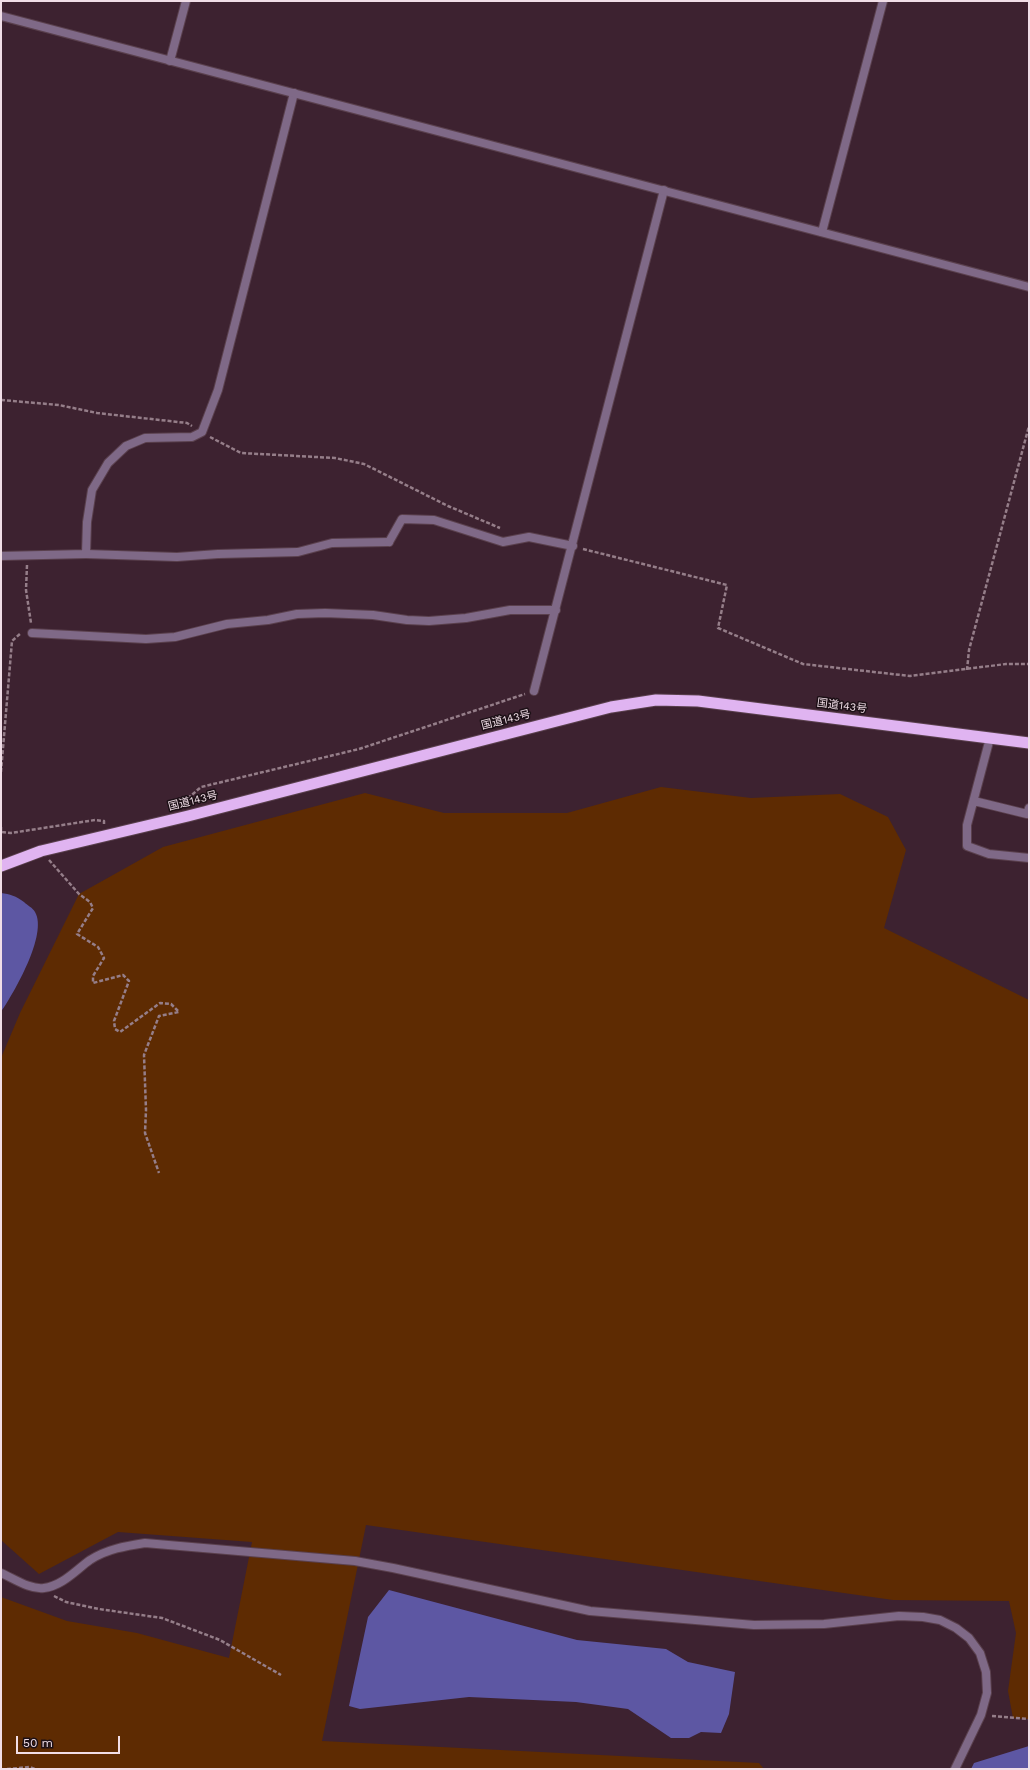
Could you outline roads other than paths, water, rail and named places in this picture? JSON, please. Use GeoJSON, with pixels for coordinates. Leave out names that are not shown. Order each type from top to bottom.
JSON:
{"type":"FeatureCollection","features":[{"type":"Feature","properties":{"kind":"highway","name":"国道143号"},"geometry":{"type":"LineString","coordinates":[[1,866],[41,851],[188,816],[604,708],[656,700],[698,700],[1029,743]]}},
{"type":"Feature","properties":{"kind":"street"},"geometry":{"type":"LineString","coordinates":[[170,61],[186,1]]}},
{"type":"Feature","properties":{"kind":"street"},"geometry":{"type":"LineString","coordinates":[[822,232],[883,1]]}},
{"type":"Feature","properties":{"kind":"street"},"geometry":{"type":"LineString","coordinates":[[1,16],[1029,287]]}},
{"type":"Feature","properties":{"kind":"street"},"geometry":{"type":"LineString","coordinates":[[86,554],[87,522],[92,490],[108,463],[126,446],[145,438],[192,437],[202,432],[218,390],[294,93]]}},
{"type":"Feature","properties":{"kind":"street"},"geometry":{"type":"LineString","coordinates":[[534,691],[573,546],[664,190]]}},
{"type":"Feature","properties":{"kind":"street"},"geometry":{"type":"LineString","coordinates":[[1,556],[86,554],[177,557],[218,554],[298,552],[332,543],[389,542],[402,519],[434,520],[503,542],[529,537],[573,546]]}},
{"type":"Feature","properties":{"kind":"street"},"geometry":{"type":"LineString","coordinates":[[32,633],[146,639],[175,637],[227,624],[268,620],[298,614],[325,613],[374,615],[407,620],[429,621],[466,618],[510,610],[556,610]]}},
{"type":"Feature","properties":{"kind":"street"},"geometry":{"type":"LineString","coordinates":[[990,738],[967,826],[967,846],[989,854],[1029,858]]}},
{"type":"Feature","properties":{"kind":"street"},"geometry":{"type":"LineString","coordinates":[[974,801],[1027,814],[1029,808]]}},
{"type":"Feature","properties":{"kind":"street"},"geometry":{"type":"LineString","coordinates":[[1,1573],[34,1588],[44,1588],[56,1585],[91,1559],[110,1550],[145,1543],[355,1561],[590,1611],[754,1624],[791,1625],[899,1616],[923,1617],[940,1620],[956,1628],[969,1638],[980,1653],[986,1672],[986,1694],[981,1715],[955,1769]]}}]}
